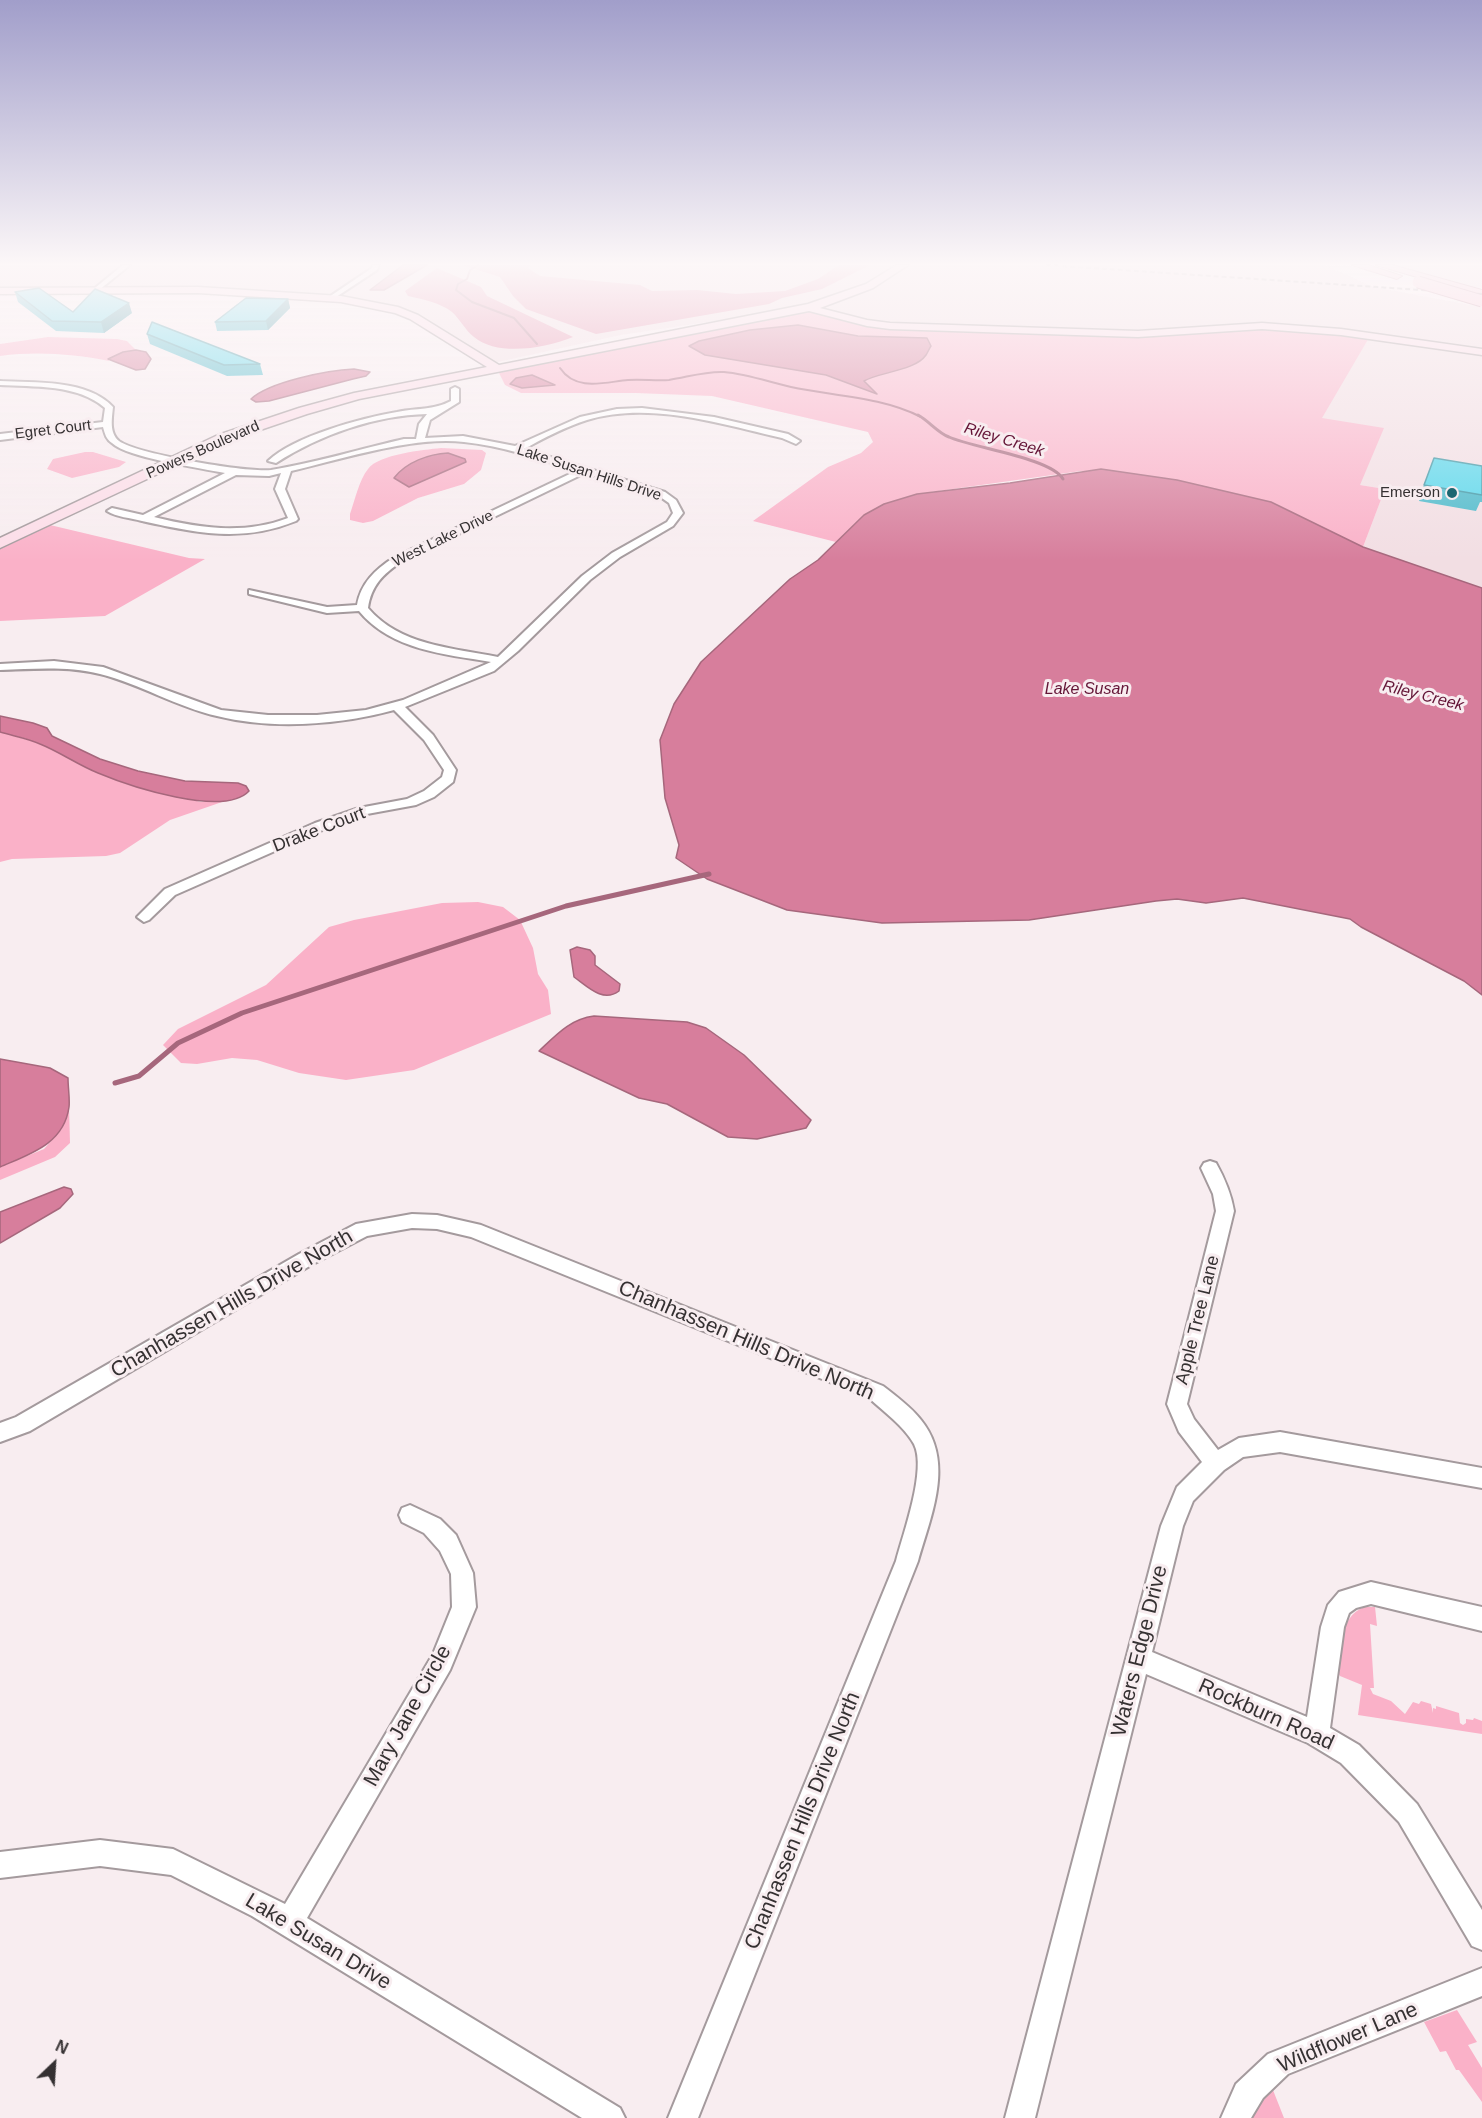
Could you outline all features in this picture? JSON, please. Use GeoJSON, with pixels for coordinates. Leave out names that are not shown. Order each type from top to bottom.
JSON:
{"type":"FeatureCollection","features":[{"type":"Feature","properties":{"kind":"main road"},"geometry":{"type":"LineString","coordinates":[[488,364],[493,367]]}},
{"type":"Feature","properties":{"kind":"main road","name":"Powers Boulevard"},"geometry":{"type":"LineString","coordinates":[[0,544],[224,438],[303,411],[358,396],[509,364]]}},
{"type":"Feature","properties":{"kind":"main road","name":"Powers Boulevard"},"geometry":{"type":"LineString","coordinates":[[0,532],[212,434],[297,405],[345,393],[493,367]]}},
{"type":"Feature","properties":{"kind":"street","name":"Lake Susan Hills Drive"},"geometry":{"type":"LineString","coordinates":[[0,383],[69,390],[96,396],[109,407],[107,424],[110,436],[116,443],[134,451],[234,472],[269,473],[376,447],[420,440],[463,439],[516,448],[662,494],[673,502],[678,513],[670,524],[616,555],[586,578],[490,669],[397,706],[367,714],[317,719],[268,719],[219,713],[103,671],[54,664],[0,667]]}},
{"type":"Feature","properties":{"kind":"street"},"geometry":{"type":"LineString","coordinates":[[420,440],[424,420],[434,411],[455,402],[455,389]]}},
{"type":"Feature","properties":{"kind":"street"},"geometry":{"type":"LineString","coordinates":[[516,448],[591,417],[636,410],[700,418],[785,436],[796,441]]}},
{"type":"Feature","properties":{"kind":"street"},"geometry":{"type":"LineString","coordinates":[[273,462],[296,447],[326,435],[398,413],[434,411]]}},
{"type":"Feature","properties":{"kind":"street","name":"Egret Court"},"geometry":{"type":"LineString","coordinates":[[0,437],[107,424]]}},
{"type":"Feature","properties":{"kind":"street"},"geometry":{"type":"LineString","coordinates":[[296,447],[321,462]]}},
{"type":"Feature","properties":{"kind":"street"},"geometry":{"type":"LineString","coordinates":[[112,511],[186,527],[214,530],[242,532],[281,525],[293,519],[280,489],[287,470]]}},
{"type":"Feature","properties":{"kind":"street","name":"West Lake Drive"},"geometry":{"type":"LineString","coordinates":[[362,608],[366,589],[382,570],[585,470]]}},
{"type":"Feature","properties":{"kind":"street"},"geometry":{"type":"LineString","coordinates":[[145,518],[234,472]]}},
{"type":"Feature","properties":{"kind":"street"},"geometry":{"type":"LineString","coordinates":[[253,592],[327,610],[362,608],[375,624],[390,633],[433,646],[501,661]]}},
{"type":"Feature","properties":{"kind":"street","name":"Drake Court"},"geometry":{"type":"LineString","coordinates":[[144,917],[170,892],[309,830],[364,811],[411,802],[440,787],[448,779],[450,770],[429,738],[397,706]]}},
{"type":"Feature","properties":{"kind":"street","name":"Apple Tree Lane"},"geometry":{"type":"LineString","coordinates":[[1210,1168],[1222,1194],[1225,1211],[1177,1404],[1186,1425],[1216,1464]]}},
{"type":"Feature","properties":{"kind":"street","name":"Chanhassen Hills Drive North"},"geometry":{"type":"LineString","coordinates":[[0,1433],[23,1424],[363,1229],[412,1221],[437,1222],[474,1230],[792,1356],[876,1392],[913,1425],[926,1445],[928,1484],[907,1561],[683,2118]]}},
{"type":"Feature","properties":{"kind":"street","name":"Waters Edge Drive"},"geometry":{"type":"LineString","coordinates":[[1020,2118],[1172,1526],[1185,1494],[1216,1464],[1239,1448],[1280,1442],[1482,1478]]}},
{"type":"Feature","properties":{"kind":"street","name":"Mary Jane Circle"},"geometry":{"type":"LineString","coordinates":[[289,1923],[442,1662],[464,1607],[462,1573],[448,1543],[432,1526],[410,1515]]}},
{"type":"Feature","properties":{"kind":"street"},"geometry":{"type":"LineString","coordinates":[[1317,1734],[1334,1624],[1342,1604],[1355,1596],[1371,1593],[1482,1619]]}},
{"type":"Feature","properties":{"kind":"street","name":"Rockburn Road"},"geometry":{"type":"LineString","coordinates":[[1139,1659],[1317,1734],[1350,1754],[1408,1813],[1482,1936]]}},
{"type":"Feature","properties":{"kind":"street","name":"Lake Susan Drive"},"geometry":{"type":"LineString","coordinates":[[0,1865],[100,1852],[173,1862],[262,1906],[610,2118]]}},
{"type":"Feature","properties":{"kind":"street","name":"Wildflower Lane"},"geometry":{"type":"LineString","coordinates":[[1236,2118],[1237,2111],[1255,2084],[1278,2064],[1482,1982]]}},
{"type":"Feature","properties":{"kind":"shaded area"},"geometry":{"type":"Polygon","coordinates":[[[523,364],[1354,364],[1322,418],[1384,428],[1360,485],[1385,489],[1363,547],[1271,502],[1177,480],[1081,471],[917,494],[884,504],[864,515],[836,542],[753,521],[828,467],[861,453],[873,442],[868,432],[712,396],[521,393],[505,385],[497,369],[523,364]]]}},
{"type":"Feature","properties":{"kind":"shaded area"},"geometry":{"type":"Polygon","coordinates":[[[1227,364],[1482,364],[1482,588],[1363,547],[1385,489],[1360,485],[1321,418],[1227,364]]]}},
{"type":"Feature","properties":{"kind":"shaded area"},"geometry":{"type":"Polygon","coordinates":[[[441,448],[482,450],[486,453],[481,470],[464,484],[418,498],[373,521],[363,523],[350,520],[360,484],[368,469],[374,464],[391,456],[441,448]]]}},
{"type":"Feature","properties":{"kind":"shaded area"},"geometry":{"type":"Polygon","coordinates":[[[93,452],[126,462],[119,467],[72,478],[47,469],[53,459],[93,452]]]}},
{"type":"Feature","properties":{"kind":"shaded area"},"geometry":{"type":"Polygon","coordinates":[[[50,525],[189,558],[205,559],[105,616],[0,621],[0,549],[50,525]]]}},
{"type":"Feature","properties":{"kind":"shaded area"},"geometry":{"type":"Polygon","coordinates":[[[0,732],[39,743],[98,773],[157,792],[201,802],[222,802],[170,820],[120,853],[106,856],[12,859],[0,862],[0,732]]]}},
{"type":"Feature","properties":{"kind":"shaded area"},"geometry":{"type":"Polygon","coordinates":[[[478,902],[503,907],[520,920],[533,948],[538,974],[548,990],[551,1014],[414,1070],[346,1080],[299,1073],[257,1060],[232,1058],[197,1064],[181,1063],[163,1045],[178,1029],[266,985],[329,927],[442,903],[478,902]]]}},
{"type":"Feature","properties":{"kind":"shaded area"},"geometry":{"type":"Polygon","coordinates":[[[69,1107],[70,1143],[55,1157],[0,1180],[0,1167],[44,1149],[61,1130],[69,1107]]]}},
{"type":"Feature","properties":{"kind":"shaded area"},"geometry":{"type":"Polygon","coordinates":[[[1364,1607],[1375,1607],[1377,1626],[1370,1624],[1374,1688],[1370,1688],[1373,1694],[1391,1701],[1405,1714],[1413,1702],[1419,1704],[1421,1701],[1431,1704],[1433,1713],[1433,1708],[1436,1709],[1436,1706],[1459,1713],[1460,1723],[1463,1725],[1466,1719],[1473,1720],[1474,1718],[1482,1721],[1482,1734],[1358,1715],[1362,1685],[1340,1676],[1337,1672],[1346,1626],[1350,1618],[1364,1607]]]}},
{"type":"Feature","properties":{"kind":"shaded area"},"geometry":{"type":"Polygon","coordinates":[[[1457,2010],[1477,2042],[1468,2045],[1482,2068],[1482,2102],[1459,2070],[1456,2070],[1446,2051],[1440,2052],[1424,2022],[1457,2010]]]}},
{"type":"Feature","properties":{"kind":"shaded area"},"geometry":{"type":"Polygon","coordinates":[[[1271,2085],[1284,2118],[1249,2118],[1271,2085]]]}},
{"type":"Feature","properties":{"kind":"water"},"geometry":{"type":"Polygon","coordinates":[[[120,364],[148,364],[145,369],[136,370],[120,364]]]}},
{"type":"Feature","properties":{"kind":"water"},"geometry":{"type":"Polygon","coordinates":[[[758,364],[916,364],[864,381],[877,394],[826,375],[758,364]]]}},
{"type":"Feature","properties":{"kind":"water"},"geometry":{"type":"Polygon","coordinates":[[[354,369],[370,372],[366,376],[269,401],[256,402],[251,399],[285,382],[315,374],[354,369]]]}},
{"type":"Feature","properties":{"kind":"water"},"geometry":{"type":"Polygon","coordinates":[[[532,375],[555,385],[522,388],[510,384],[516,378],[532,375]]]}},
{"type":"Feature","properties":{"kind":"water"},"geometry":{"type":"Polygon","coordinates":[[[448,453],[465,459],[466,462],[409,487],[394,478],[405,467],[418,460],[448,453]]]}},
{"type":"Feature","properties":{"kind":"water","name":"Lake Susan"},"geometry":{"type":"Polygon","coordinates":[[[1101,469],[1177,480],[1271,502],[1363,547],[1482,588],[1482,995],[1464,981],[1350,919],[1243,898],[1206,903],[1177,899],[1156,901],[1029,920],[882,923],[787,910],[707,879],[676,858],[679,845],[665,798],[660,740],[674,704],[701,662],[790,579],[818,560],[864,515],[884,504],[917,494],[1101,469]]]}},
{"type":"Feature","properties":{"kind":"water"},"geometry":{"type":"Polygon","coordinates":[[[0,716],[47,728],[52,736],[100,759],[138,771],[185,781],[238,783],[246,786],[249,791],[237,799],[219,801],[198,801],[153,792],[112,779],[35,742],[0,732],[0,716]]]}},
{"type":"Feature","properties":{"kind":"water"},"geometry":{"type":"Polygon","coordinates":[[[577,947],[590,950],[595,956],[595,965],[620,984],[619,991],[607,995],[601,994],[574,977],[570,950],[577,947]]]}},
{"type":"Feature","properties":{"kind":"water"},"geometry":{"type":"Polygon","coordinates":[[[594,1016],[687,1022],[706,1028],[744,1055],[811,1120],[806,1128],[757,1139],[728,1137],[667,1104],[639,1098],[539,1051],[571,1024],[594,1016]]]}},
{"type":"Feature","properties":{"kind":"water"},"geometry":{"type":"Polygon","coordinates":[[[0,1059],[50,1068],[68,1078],[69,1107],[66,1120],[53,1139],[34,1152],[0,1167],[0,1059]]]}},
{"type":"Feature","properties":{"kind":"water"},"geometry":{"type":"Polygon","coordinates":[[[64,1187],[71,1189],[73,1194],[60,1208],[0,1243],[0,1212],[64,1187]]]}},
{"type":"Feature","properties":{"kind":"building"},"geometry":{"type":"Polygon","coordinates":[[[221,364],[260,364],[224,365],[221,364]]]}},
{"type":"Feature","properties":{"kind":"building"},"geometry":{"type":"Polygon","coordinates":[[[1434,458],[1482,466],[1482,495],[1424,485],[1434,458]]]}},
{"type":"Feature","properties":{"kind":"waterway","name":"Riley Creek"},"geometry":{"type":"LineString","coordinates":[[560,368],[574,380],[591,384],[628,380],[669,380],[710,372],[733,373],[791,387],[874,401],[921,417]]}},
{"type":"Feature","properties":{"kind":"waterway","name":"Riley Creek"},"geometry":{"type":"LineString","coordinates":[[918,415],[949,437],[1028,459],[1044,465],[1063,479]]}},
{"type":"Feature","properties":{"kind":"waterway"},"geometry":{"type":"LineString","coordinates":[[115,1083],[139,1076],[178,1043],[242,1013],[566,906],[709,874]]}},
{"type":"Feature","properties":{"kind":"place","name":"Emerson"},"geometry":{"type":"Point","coordinates":[1452,493]}}]}
